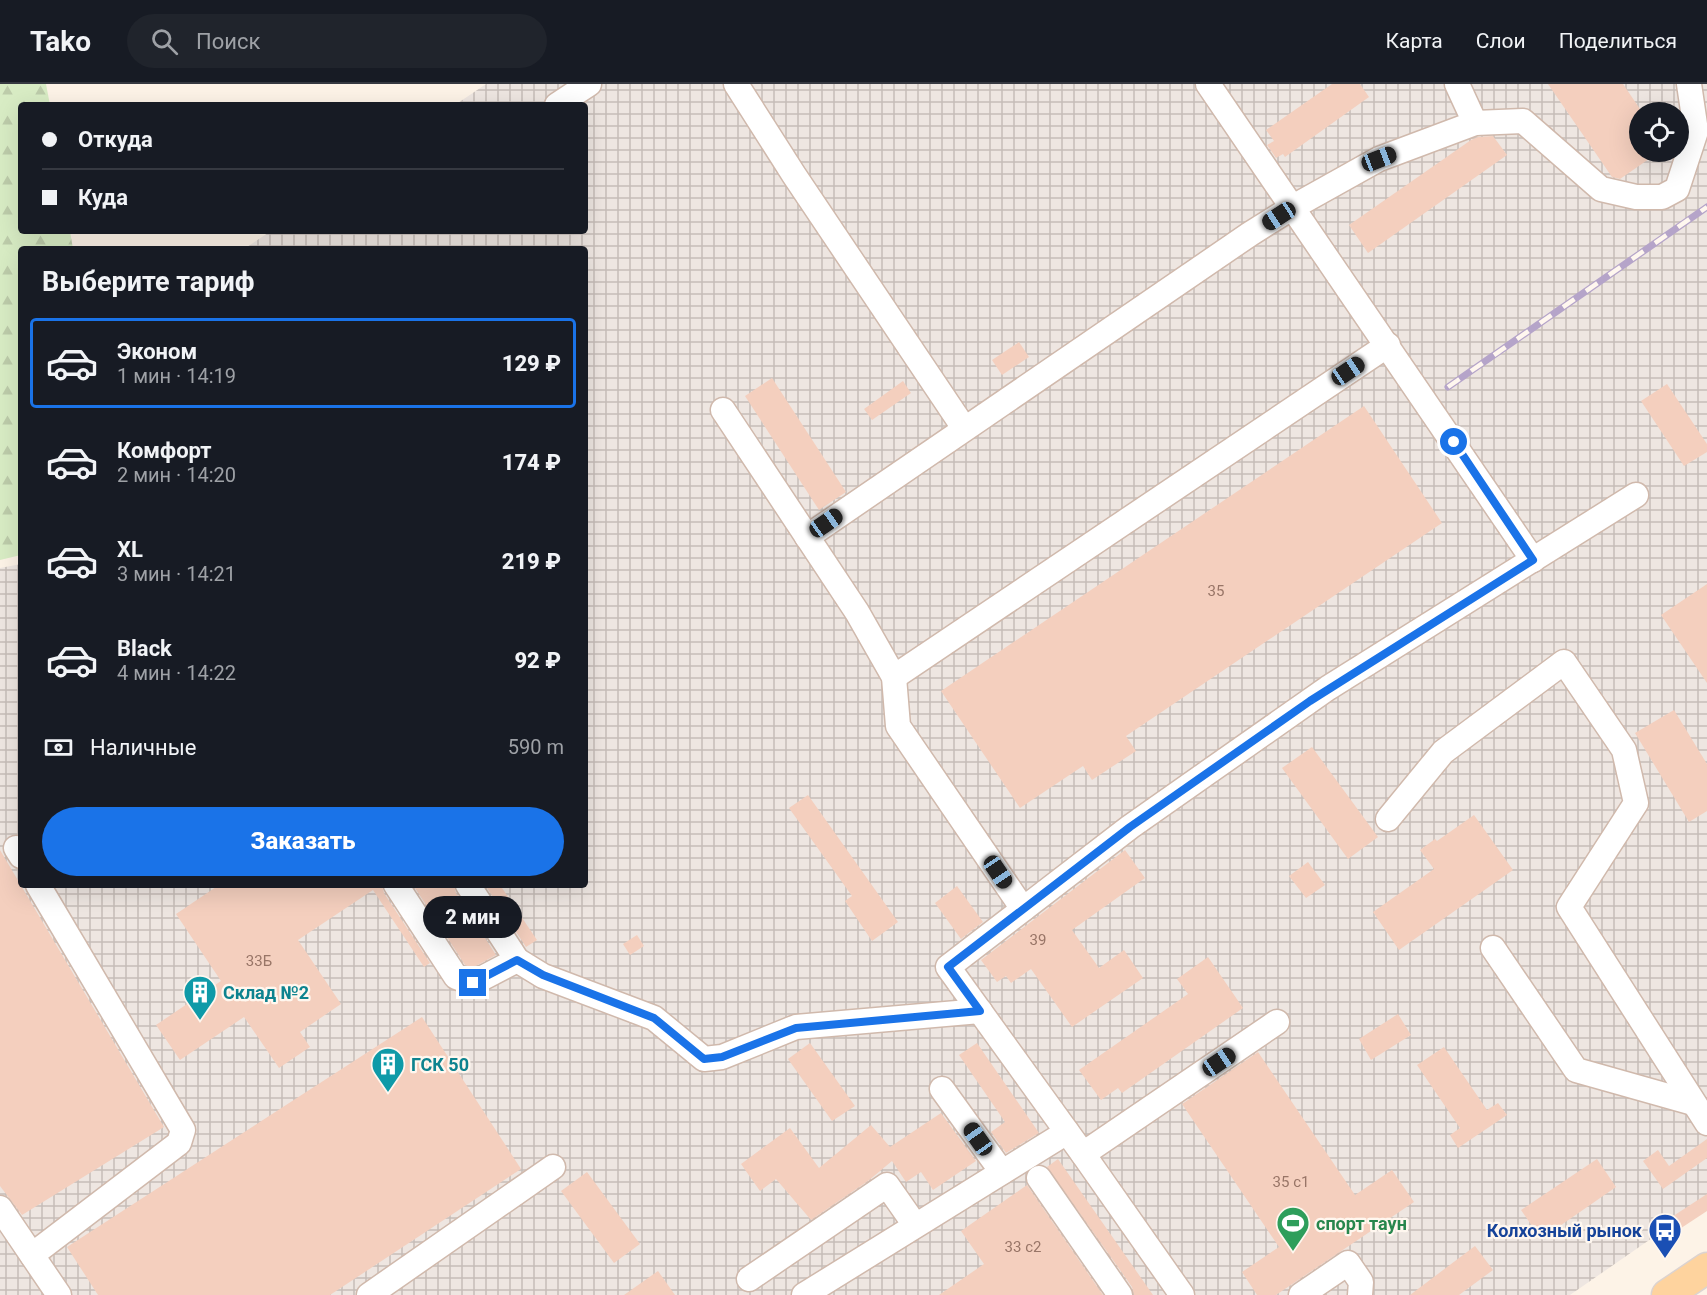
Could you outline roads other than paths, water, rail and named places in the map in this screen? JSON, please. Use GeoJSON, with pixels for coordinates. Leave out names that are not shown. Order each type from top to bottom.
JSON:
{"type":"FeatureCollection","features":[{"type":"Feature","properties":{"kind":"main road"},"geometry":{"type":"LineString","coordinates":[[1667,1295],[1707,1268]]}},
{"type":"Feature","properties":{"kind":"street"},"geometry":{"type":"LineString","coordinates":[[562,102],[589,84]]}},
{"type":"Feature","properties":{"kind":"street"},"geometry":{"type":"LineString","coordinates":[[736,84],[964,428]]}},
{"type":"Feature","properties":{"kind":"street"},"geometry":{"type":"LineString","coordinates":[[1208,84],[1533,560]]}},
{"type":"Feature","properties":{"kind":"street"},"geometry":{"type":"LineString","coordinates":[[1457,84],[1475,123]]}},
{"type":"Feature","properties":{"kind":"street"},"geometry":{"type":"LineString","coordinates":[[807,537],[964,428],[1293,207],[1379,159],[1475,123],[1523,121],[1601,189],[1636,197],[1662,197],[1677,189],[1696,131],[1689,84]]}},
{"type":"Feature","properties":{"kind":"street"},"geometry":{"type":"LineString","coordinates":[[894,677],[1388,345]]}},
{"type":"Feature","properties":{"kind":"street"},"geometry":{"type":"LineString","coordinates":[[723,411],[857,612],[894,677],[898,726],[1023,909]]}},
{"type":"Feature","properties":{"kind":"street"},"geometry":{"type":"LineString","coordinates":[[1182,1295],[948,967],[1130,827],[1328,688],[1636,495]]}},
{"type":"Feature","properties":{"kind":"street"},"geometry":{"type":"LineString","coordinates":[[1388,819],[1443,752],[1564,662],[1624,750],[1636,803],[1569,907],[1707,1123]]}},
{"type":"Feature","properties":{"kind":"street"},"geometry":{"type":"LineString","coordinates":[[32,1255],[179,1143],[183,1130],[40,888]]}},
{"type":"Feature","properties":{"kind":"street"},"geometry":{"type":"LineString","coordinates":[[398,888],[456,976],[473,983],[517,960]]}},
{"type":"Feature","properties":{"kind":"street"},"geometry":{"type":"LineString","coordinates":[[470,888],[517,960],[543,975],[654,1018],[704,1059],[722,1057],[796,1028],[980,1011]]}},
{"type":"Feature","properties":{"kind":"street"},"geometry":{"type":"LineString","coordinates":[[1493,948],[1576,1070],[1693,1103]]}},
{"type":"Feature","properties":{"kind":"street"},"geometry":{"type":"LineString","coordinates":[[1083,1154],[1277,1022]]}},
{"type":"Feature","properties":{"kind":"street"},"geometry":{"type":"LineString","coordinates":[[942,1089],[1002,1172]]}},
{"type":"Feature","properties":{"kind":"street"},"geometry":{"type":"LineString","coordinates":[[804,1295],[1067,1132]]}},
{"type":"Feature","properties":{"kind":"street"},"geometry":{"type":"LineString","coordinates":[[369,1295],[553,1167]]}},
{"type":"Feature","properties":{"kind":"street"},"geometry":{"type":"LineString","coordinates":[[1039,1178],[1120,1295]]}},
{"type":"Feature","properties":{"kind":"street"},"geometry":{"type":"LineString","coordinates":[[749,1279],[887,1185],[915,1225]]}},
{"type":"Feature","properties":{"kind":"street"},"geometry":{"type":"LineString","coordinates":[[0,1208],[59,1295]]}},
{"type":"Feature","properties":{"kind":"street"},"geometry":{"type":"LineString","coordinates":[[1301,1295],[1348,1263],[1361,1282],[1360,1295]]}},
{"type":"Feature","properties":{"kind":"railway"},"geometry":{"type":"LineString","coordinates":[[1448,387],[1707,207]]}},
{"type":"Feature","properties":{"kind":"place","name":"Склад №2"},"geometry":{"type":"Point","coordinates":[200,1021]}},
{"type":"Feature","properties":{"kind":"place","name":"ГСК 50"},"geometry":{"type":"Point","coordinates":[388,1093]}},
{"type":"Feature","properties":{"kind":"place","name":"спорт таун"},"geometry":{"type":"Point","coordinates":[1293,1252]}},
{"type":"Feature","properties":{"kind":"place","name":"Колхозный рынок"},"geometry":{"type":"Point","coordinates":[1665,1259]}}]}
